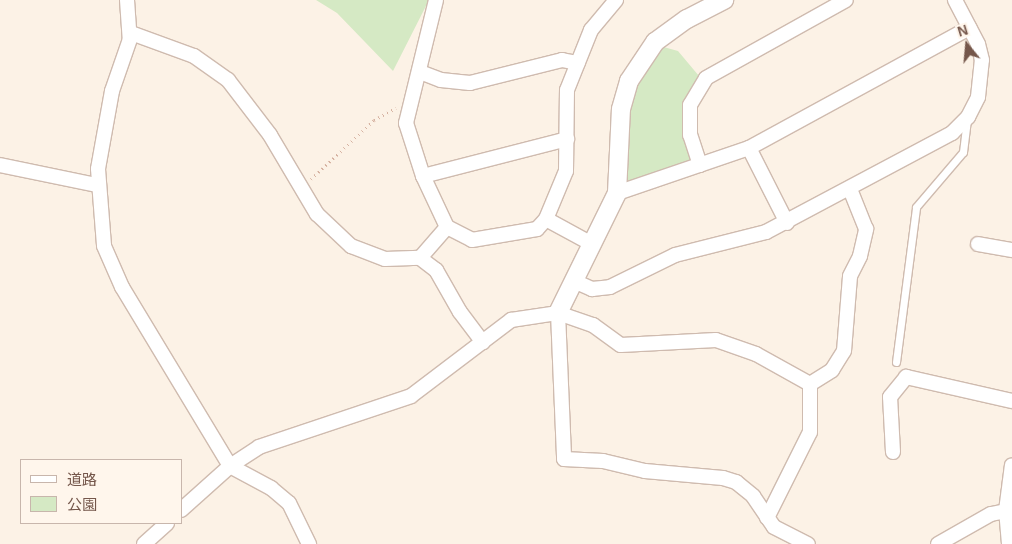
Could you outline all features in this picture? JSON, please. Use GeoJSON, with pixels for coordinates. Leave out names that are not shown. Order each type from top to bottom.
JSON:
{"type":"FeatureCollection","features":[{"type":"Feature","properties":{"kind":"street"},"geometry":{"type":"LineString","coordinates":[[127,0],[131,33],[112,90],[97,185],[104,246],[122,287],[230,466],[271,488],[289,503],[309,544]]}},
{"type":"Feature","properties":{"kind":"street"},"geometry":{"type":"LineString","coordinates":[[436,0],[420,72],[406,122],[423,176],[447,227],[472,240],[537,229],[546,219],[566,171],[567,139],[565,123],[568,90],[591,30],[616,0]]}},
{"type":"Feature","properties":{"kind":"street"},"geometry":{"type":"LineString","coordinates":[[724,0],[687,19],[655,42],[629,81],[621,109],[617,193],[558,313],[564,459],[603,461],[645,471],[723,478],[736,482],[752,496],[774,527],[795,541],[808,544]]}},
{"type":"Feature","properties":{"kind":"street"},"geometry":{"type":"LineString","coordinates":[[700,166],[690,135],[690,105],[706,78],[830,4],[846,0]]}},
{"type":"Feature","properties":{"kind":"street"},"geometry":{"type":"LineString","coordinates":[[574,280],[592,289],[610,288],[675,254],[788,223],[952,133],[968,117],[978,97],[982,60],[969,28],[954,0]]}},
{"type":"Feature","properties":{"kind":"street"},"geometry":{"type":"LineString","coordinates":[[617,193],[750,148],[969,28]]}},
{"type":"Feature","properties":{"kind":"street"},"geometry":{"type":"LineString","coordinates":[[131,33],[194,56],[228,80],[270,135],[318,214],[351,246],[385,259],[420,258],[436,270],[460,312],[483,342]]}},
{"type":"Feature","properties":{"kind":"street"},"geometry":{"type":"LineString","coordinates":[[420,72],[441,80],[470,83],[562,60],[578,63]]}},
{"type":"Feature","properties":{"kind":"street"},"geometry":{"type":"LineString","coordinates":[[423,176],[567,139]]}},
{"type":"Feature","properties":{"kind":"street"},"geometry":{"type":"LineString","coordinates":[[750,148],[788,223]]}},
{"type":"Feature","properties":{"kind":"street"},"geometry":{"type":"LineString","coordinates":[[0,165],[97,185]]}},
{"type":"Feature","properties":{"kind":"street"},"geometry":{"type":"LineString","coordinates":[[810,384],[832,370],[844,351],[850,276],[860,256],[866,229],[850,189]]}},
{"type":"Feature","properties":{"kind":"street"},"geometry":{"type":"LineString","coordinates":[[546,219],[592,244]]}},
{"type":"Feature","properties":{"kind":"street"},"geometry":{"type":"LineString","coordinates":[[420,258],[447,227]]}},
{"type":"Feature","properties":{"kind":"street"},"geometry":{"type":"LineString","coordinates":[[978,244],[1012,250]]}},
{"type":"Feature","properties":{"kind":"street"},"geometry":{"type":"LineString","coordinates":[[182,509],[230,466],[259,447],[411,396],[511,320],[558,313],[593,325],[621,345],[716,340],[756,354],[810,384]]}},
{"type":"Feature","properties":{"kind":"street"},"geometry":{"type":"LineString","coordinates":[[893,452],[890,397],[906,377],[1012,401]]}},
{"type":"Feature","properties":{"kind":"street"},"geometry":{"type":"LineString","coordinates":[[767,518],[810,432],[810,384]]}},
{"type":"Feature","properties":{"kind":"street"},"geometry":{"type":"LineString","coordinates":[[1009,544],[1006,510],[1012,464]]}},
{"type":"Feature","properties":{"kind":"street"},"geometry":{"type":"LineString","coordinates":[[938,544],[991,514],[1006,510]]}},
{"type":"Feature","properties":{"kind":"street"},"geometry":{"type":"LineString","coordinates":[[144,544],[166,524]]}},
{"type":"Feature","properties":{"kind":"lane"},"geometry":{"type":"LineString","coordinates":[[896,362],[916,207],[963,152],[968,117]]}},
{"type":"Feature","properties":{"kind":"path"},"geometry":{"type":"LineString","coordinates":[[301,187],[374,120],[413,98]]}},
{"type":"Feature","properties":{"kind":"green space"},"geometry":{"type":"Polygon","coordinates":[[[316,0],[429,0],[393,71],[337,13],[316,0]]]}},
{"type":"Feature","properties":{"kind":"green space"},"geometry":{"type":"Polygon","coordinates":[[[660,46],[678,51],[699,76],[684,103],[694,163],[620,187],[628,109],[635,83],[660,46]]]}}]}
